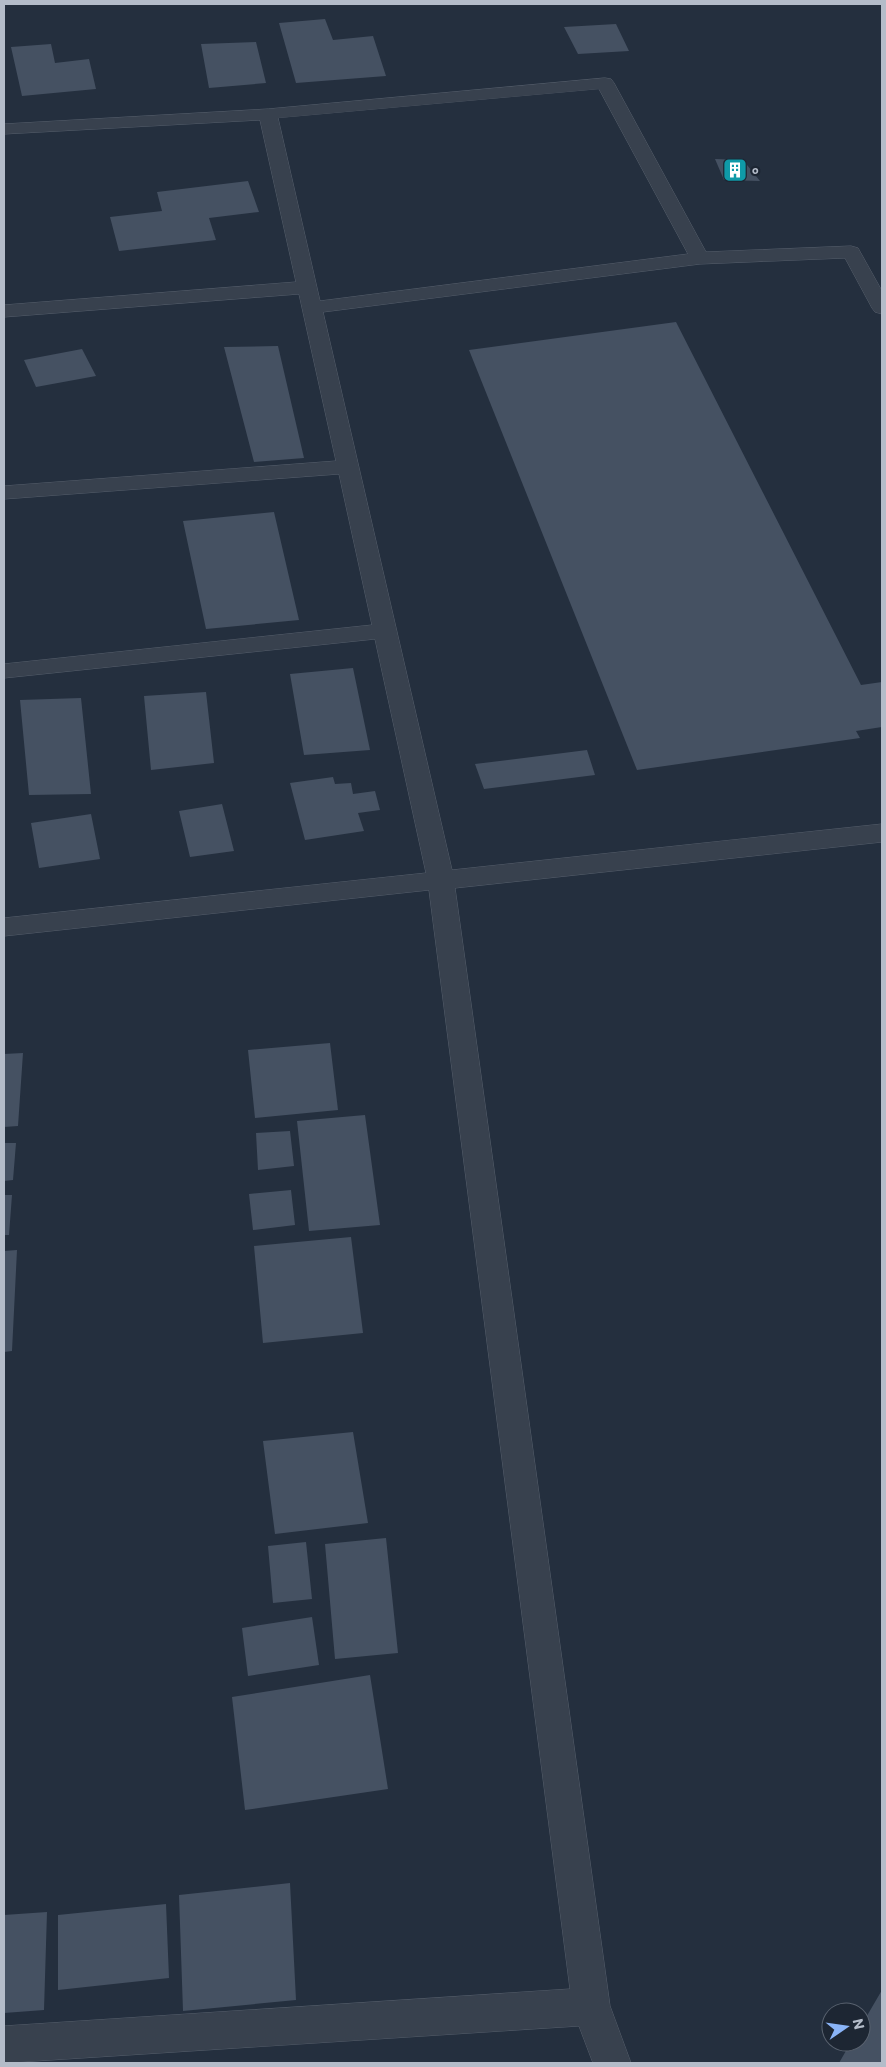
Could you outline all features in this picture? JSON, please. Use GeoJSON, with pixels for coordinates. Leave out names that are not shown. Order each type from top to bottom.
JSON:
{"type":"FeatureCollection","features":[{"type":"Feature","properties":{"kind":"street"},"geometry":{"type":"LineString","coordinates":[[4,129],[268,114],[605,83],[700,258]]}},
{"type":"Feature","properties":{"kind":"street"},"geometry":{"type":"LineString","coordinates":[[268,114],[441,880],[591,2006],[612,2063]]}},
{"type":"Feature","properties":{"kind":"street"},"geometry":{"type":"LineString","coordinates":[[4,311],[309,297],[700,258],[852,252],[882,308]]}},
{"type":"Feature","properties":{"kind":"street"},"geometry":{"type":"LineString","coordinates":[[4,493],[347,467]]}},
{"type":"Feature","properties":{"kind":"street"},"geometry":{"type":"LineString","coordinates":[[4,671],[385,631]]}},
{"type":"Feature","properties":{"kind":"street"},"geometry":{"type":"LineString","coordinates":[[4,927],[882,833]]}},
{"type":"Feature","properties":{"kind":"street"},"geometry":{"type":"LineString","coordinates":[[4,2045],[591,2006]]}},
{"type":"Feature","properties":{"kind":"building"},"geometry":{"type":"Polygon","coordinates":[[[325,19],[333,40],[373,36],[386,76],[296,83],[279,23],[325,19]]]}},
{"type":"Feature","properties":{"kind":"building"},"geometry":{"type":"Polygon","coordinates":[[[616,24],[629,51],[578,54],[564,27],[616,24]]]}},
{"type":"Feature","properties":{"kind":"building"},"geometry":{"type":"Polygon","coordinates":[[[256,42],[266,83],[209,88],[201,44],[256,42]]]}},
{"type":"Feature","properties":{"kind":"building"},"geometry":{"type":"Polygon","coordinates":[[[51,44],[55,63],[89,59],[96,89],[22,96],[11,47],[51,44]]]}},
{"type":"Feature","properties":{"kind":"building","name":"o"},"geometry":{"type":"Polygon","coordinates":[[[715,159],[743,160],[760,181],[724,180],[715,159]]]}},
{"type":"Feature","properties":{"kind":"building"},"geometry":{"type":"Polygon","coordinates":[[[248,181],[259,212],[209,218],[216,240],[119,251],[110,217],[162,211],[157,192],[248,181]]]}},
{"type":"Feature","properties":{"kind":"building"},"geometry":{"type":"Polygon","coordinates":[[[676,322],[861,685],[882,682],[882,727],[856,731],[860,738],[637,770],[469,350],[676,322]]]}},
{"type":"Feature","properties":{"kind":"building"},"geometry":{"type":"Polygon","coordinates":[[[278,346],[304,458],[254,462],[224,347],[278,346]]]}},
{"type":"Feature","properties":{"kind":"building"},"geometry":{"type":"Polygon","coordinates":[[[82,349],[96,376],[36,387],[24,360],[82,349]]]}},
{"type":"Feature","properties":{"kind":"building"},"geometry":{"type":"Polygon","coordinates":[[[274,512],[299,620],[206,629],[183,521],[274,512]]]}},
{"type":"Feature","properties":{"kind":"building"},"geometry":{"type":"Polygon","coordinates":[[[353,668],[370,750],[304,755],[290,674],[353,668]]]}},
{"type":"Feature","properties":{"kind":"building"},"geometry":{"type":"Polygon","coordinates":[[[206,692],[214,763],[151,770],[144,696],[206,692]]]}},
{"type":"Feature","properties":{"kind":"building"},"geometry":{"type":"Polygon","coordinates":[[[81,698],[91,794],[29,795],[20,700],[81,698]]]}},
{"type":"Feature","properties":{"kind":"building"},"geometry":{"type":"Polygon","coordinates":[[[587,750],[595,775],[484,789],[475,764],[587,750]]]}},
{"type":"Feature","properties":{"kind":"building"},"geometry":{"type":"Polygon","coordinates":[[[333,777],[335,784],[351,783],[353,794],[375,791],[380,810],[358,813],[364,831],[305,840],[290,783],[333,777]]]}},
{"type":"Feature","properties":{"kind":"building"},"geometry":{"type":"Polygon","coordinates":[[[222,804],[234,851],[190,857],[179,811],[222,804]]]}},
{"type":"Feature","properties":{"kind":"building"},"geometry":{"type":"Polygon","coordinates":[[[91,814],[100,859],[39,868],[31,823],[91,814]]]}},
{"type":"Feature","properties":{"kind":"building"},"geometry":{"type":"Polygon","coordinates":[[[330,1043],[338,1110],[255,1118],[248,1050],[330,1043]]]}},
{"type":"Feature","properties":{"kind":"building"},"geometry":{"type":"Polygon","coordinates":[[[23,1053],[18,1126],[4,1127],[4,1054],[23,1053]]]}},
{"type":"Feature","properties":{"kind":"building"},"geometry":{"type":"Polygon","coordinates":[[[365,1115],[380,1225],[309,1231],[297,1121],[365,1115]]]}},
{"type":"Feature","properties":{"kind":"building"},"geometry":{"type":"Polygon","coordinates":[[[290,1131],[294,1166],[258,1170],[256,1133],[290,1131]]]}},
{"type":"Feature","properties":{"kind":"building"},"geometry":{"type":"Polygon","coordinates":[[[4,1143],[16,1143],[13,1180],[4,1181],[4,1143]]]}},
{"type":"Feature","properties":{"kind":"building"},"geometry":{"type":"Polygon","coordinates":[[[291,1190],[295,1225],[253,1230],[249,1194],[291,1190]]]}},
{"type":"Feature","properties":{"kind":"building"},"geometry":{"type":"Polygon","coordinates":[[[4,1195],[12,1195],[9,1235],[4,1235],[4,1195]]]}},
{"type":"Feature","properties":{"kind":"building"},"geometry":{"type":"Polygon","coordinates":[[[351,1237],[363,1333],[263,1343],[254,1246],[351,1237]]]}},
{"type":"Feature","properties":{"kind":"building"},"geometry":{"type":"Polygon","coordinates":[[[17,1250],[12,1351],[4,1352],[4,1251],[17,1250]]]}},
{"type":"Feature","properties":{"kind":"building"},"geometry":{"type":"Polygon","coordinates":[[[353,1432],[368,1523],[275,1534],[263,1441],[353,1432]]]}},
{"type":"Feature","properties":{"kind":"building"},"geometry":{"type":"Polygon","coordinates":[[[386,1538],[398,1653],[335,1659],[325,1544],[386,1538]]]}},
{"type":"Feature","properties":{"kind":"building"},"geometry":{"type":"Polygon","coordinates":[[[306,1542],[312,1599],[273,1603],[268,1546],[306,1542]]]}},
{"type":"Feature","properties":{"kind":"building"},"geometry":{"type":"Polygon","coordinates":[[[312,1617],[319,1665],[248,1676],[242,1628],[312,1617]]]}},
{"type":"Feature","properties":{"kind":"building"},"geometry":{"type":"Polygon","coordinates":[[[370,1675],[388,1789],[245,1810],[232,1697],[370,1675]]]}},
{"type":"Feature","properties":{"kind":"building"},"geometry":{"type":"Polygon","coordinates":[[[290,1883],[296,2000],[183,2011],[179,1895],[290,1883]]]}},
{"type":"Feature","properties":{"kind":"building"},"geometry":{"type":"Polygon","coordinates":[[[166,1904],[169,1978],[58,1990],[58,1915],[166,1904]]]}},
{"type":"Feature","properties":{"kind":"building"},"geometry":{"type":"Polygon","coordinates":[[[47,1912],[44,2010],[4,2013],[4,1915],[47,1912]]]}},
{"type":"Feature","properties":{"kind":"building"},"geometry":{"type":"Polygon","coordinates":[[[882,1990],[882,2063],[839,2063],[845,2052],[871,2052],[871,2009],[882,1990]]]}},
{"type":"Feature","properties":{"kind":"place","name":"o"},"geometry":{"type":"Point","coordinates":[735,170]}}]}
